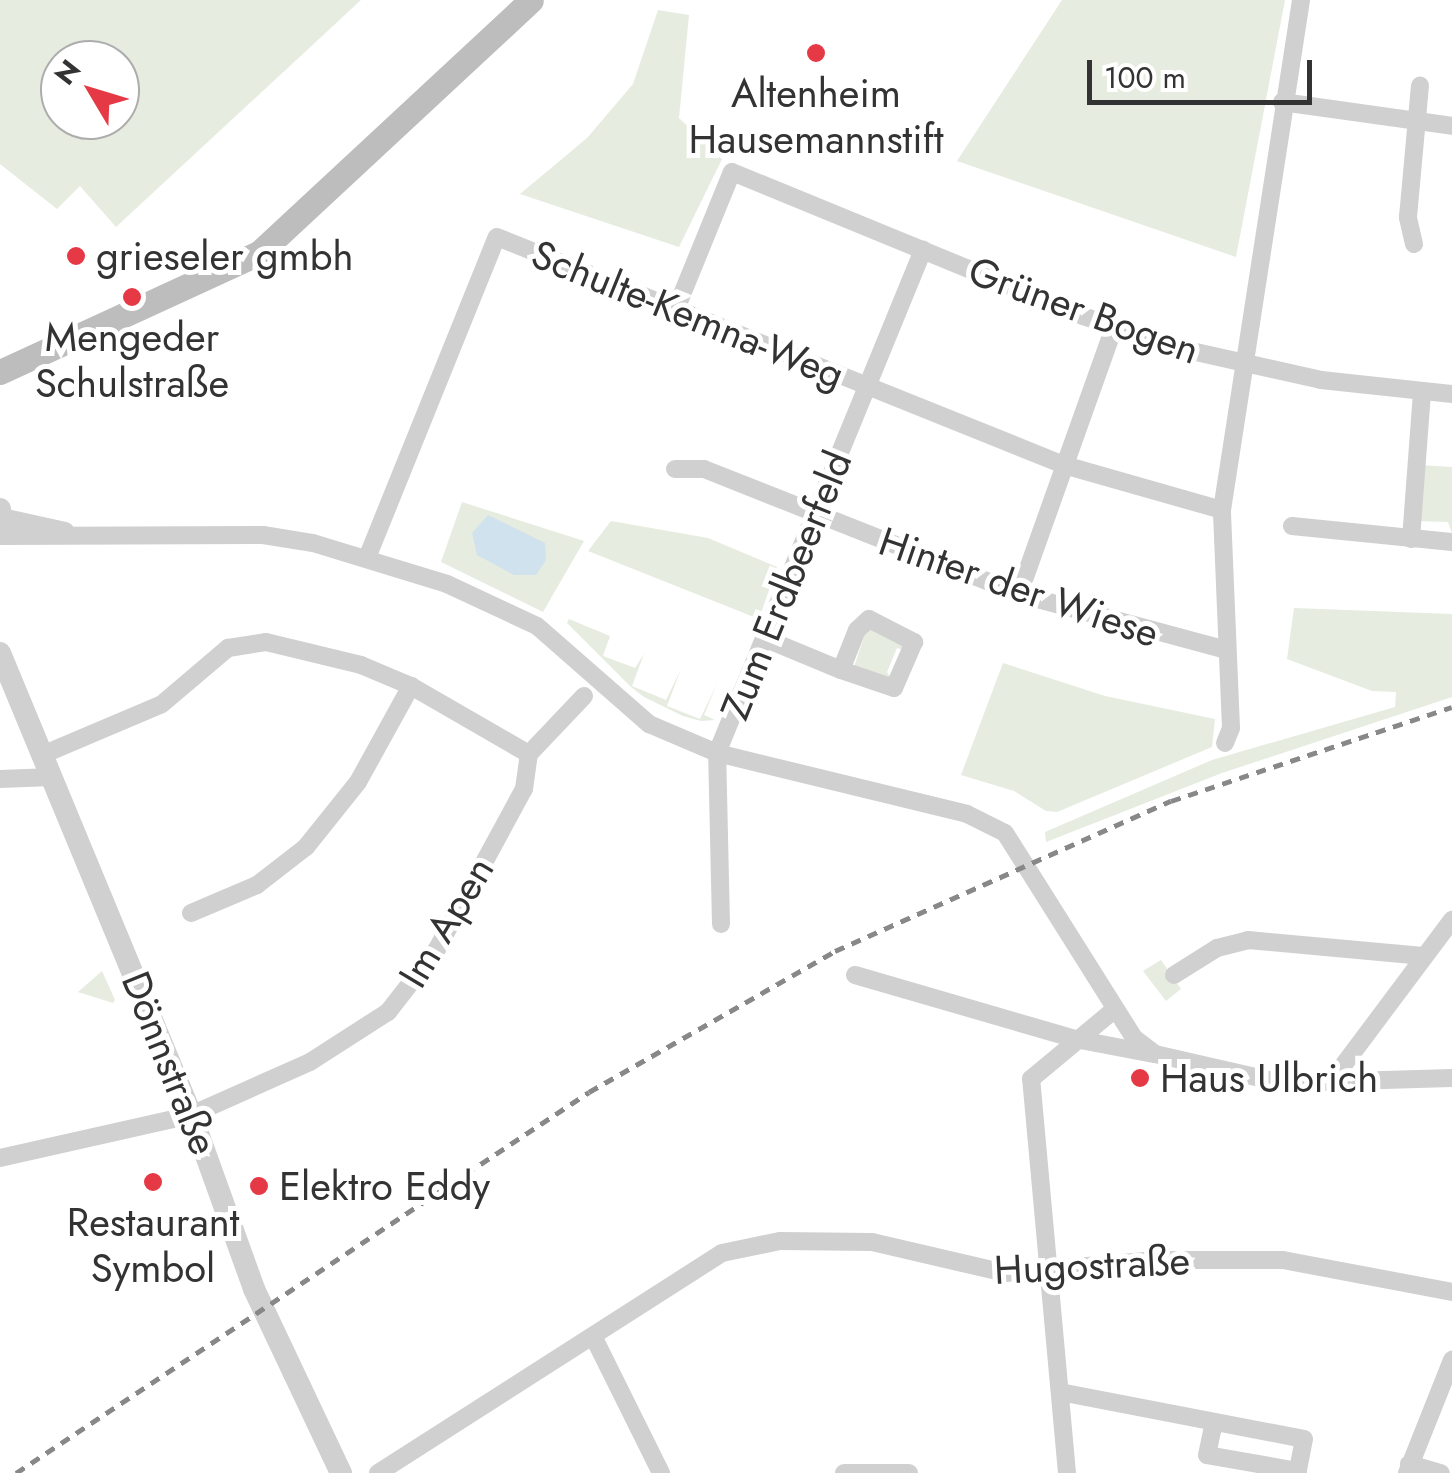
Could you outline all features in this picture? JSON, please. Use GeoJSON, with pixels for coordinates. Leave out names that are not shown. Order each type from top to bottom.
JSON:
{"type":"FeatureCollection","features":[{"type":"Feature","properties":{"kind":"main road"},"geometry":{"type":"LineString","coordinates":[[0,372],[258,254],[531,0]]}},
{"type":"Feature","properties":{"kind":"street"},"geometry":{"type":"LineString","coordinates":[[1225,742],[1231,728],[1222,510],[1282,102],[1301,0]]}},
{"type":"Feature","properties":{"kind":"street"},"geometry":{"type":"LineString","coordinates":[[1414,244],[1408,217],[1420,86]]}},
{"type":"Feature","properties":{"kind":"street"},"geometry":{"type":"LineString","coordinates":[[1282,102],[1416,124],[1452,126]]}},
{"type":"Feature","properties":{"kind":"street","name":"Grüner Bogen"},"geometry":{"type":"LineString","coordinates":[[676,310],[732,172],[1114,327],[1242,364],[1422,393],[1452,394]]}},
{"type":"Feature","properties":{"kind":"street","name":"Schulte-Kemna-Weg"},"geometry":{"type":"LineString","coordinates":[[367,558],[496,237],[1064,465],[1222,510]]}},
{"type":"Feature","properties":{"kind":"street","name":"Zum Erdbeerfeld"},"geometry":{"type":"LineString","coordinates":[[718,753],[922,250]]}},
{"type":"Feature","properties":{"kind":"street"},"geometry":{"type":"LineString","coordinates":[[1018,594],[1114,327]]}},
{"type":"Feature","properties":{"kind":"street"},"geometry":{"type":"LineString","coordinates":[[1411,539],[1422,393]]}},
{"type":"Feature","properties":{"kind":"street","name":"Hinter der Wiese"},"geometry":{"type":"LineString","coordinates":[[675,469],[704,468],[1018,594],[1227,650]]}},
{"type":"Feature","properties":{"kind":"street"},"geometry":{"type":"LineString","coordinates":[[0,522],[75,536],[262,535],[367,558],[447,584],[537,626],[632,713],[718,753],[967,814],[1005,832],[1115,1009],[1155,1054]]}},
{"type":"Feature","properties":{"kind":"street"},"geometry":{"type":"LineString","coordinates":[[1292,526],[1452,542]]}},
{"type":"Feature","properties":{"kind":"street"},"geometry":{"type":"LineString","coordinates":[[764,638],[841,670]]}},
{"type":"Feature","properties":{"kind":"street"},"geometry":{"type":"LineString","coordinates":[[0,779],[47,766],[162,704],[210,660],[244,643],[307,649],[411,686],[529,754]]}},
{"type":"Feature","properties":{"kind":"street","name":"Dönnstraße"},"geometry":{"type":"LineString","coordinates":[[0,652],[191,1115],[254,1290],[341,1473]]}},
{"type":"Feature","properties":{"kind":"street"},"geometry":{"type":"LineString","coordinates":[[191,913],[257,885],[306,847],[358,782],[411,686]]}},
{"type":"Feature","properties":{"kind":"street","name":"Im Apen"},"geometry":{"type":"LineString","coordinates":[[0,1158],[191,1115],[355,1036],[412,986],[524,789],[529,754],[584,696]]}},
{"type":"Feature","properties":{"kind":"street"},"geometry":{"type":"LineString","coordinates":[[718,753],[721,924]]}},
{"type":"Feature","properties":{"kind":"street"},"geometry":{"type":"LineString","coordinates":[[1330,1083],[1452,920]]}},
{"type":"Feature","properties":{"kind":"street"},"geometry":{"type":"LineString","coordinates":[[1174,975],[1216,948],[1248,940],[1423,956]]}},
{"type":"Feature","properties":{"kind":"street"},"geometry":{"type":"LineString","coordinates":[[855,975],[1076,1039],[1155,1054],[1245,1078],[1330,1083],[1452,1078]]}},
{"type":"Feature","properties":{"kind":"street"},"geometry":{"type":"LineString","coordinates":[[1067,1473],[1031,1079],[1115,1009]]}},
{"type":"Feature","properties":{"kind":"street","name":"Hugostraße"},"geometry":{"type":"LineString","coordinates":[[378,1473],[722,1253],[780,1242],[872,1242],[970,1270],[1283,1260],[1452,1292]]}},
{"type":"Feature","properties":{"kind":"street"},"geometry":{"type":"LineString","coordinates":[[594,1338],[661,1473]]}},
{"type":"Feature","properties":{"kind":"street"},"geometry":{"type":"LineString","coordinates":[[1441,1473],[1408,1468],[1452,1360]]}},
{"type":"Feature","properties":{"kind":"street"},"geometry":{"type":"LineString","coordinates":[[1060,1392],[1304,1439],[1298,1470],[1207,1455],[1214,1423]]}},
{"type":"Feature","properties":{"kind":"street"},"geometry":{"type":"LineString","coordinates":[[844,1473],[909,1473]]}},
{"type":"Feature","properties":{"kind":"shaded area"},"geometry":{"type":"Polygon","coordinates":[[[0,0],[361,0],[116,227],[80,186],[57,209],[0,164],[0,0]]]}},
{"type":"Feature","properties":{"kind":"shaded area"},"geometry":{"type":"Polygon","coordinates":[[[1062,0],[1285,0],[1236,257],[957,161],[1062,0]]]}},
{"type":"Feature","properties":{"kind":"shaded area"},"geometry":{"type":"Polygon","coordinates":[[[658,10],[689,15],[679,118],[722,159],[679,247],[520,194],[587,138],[633,84],[658,10]]]}},
{"type":"Feature","properties":{"kind":"shaded area"},"geometry":{"type":"Polygon","coordinates":[[[1421,465],[1452,467],[1452,533],[1448,522],[1417,521],[1421,465]]]}},
{"type":"Feature","properties":{"kind":"shaded area"},"geometry":{"type":"Polygon","coordinates":[[[462,502],[584,541],[543,612],[441,562],[462,502]]]}},
{"type":"Feature","properties":{"kind":"shaded area"},"geometry":{"type":"Polygon","coordinates":[[[611,521],[708,538],[777,567],[759,619],[588,551],[611,521]]]}},
{"type":"Feature","properties":{"kind":"shaded area"},"geometry":{"type":"Polygon","coordinates":[[[1294,608],[1452,614],[1452,697],[1222,773],[1046,842],[1045,832],[1212,760],[1395,707],[1396,692],[1372,691],[1287,659],[1294,608]]]}},
{"type":"Feature","properties":{"kind":"shaded area"},"geometry":{"type":"Polygon","coordinates":[[[569,619],[610,636],[603,656],[635,668],[644,654],[632,686],[666,700],[681,669],[667,706],[700,719],[717,684],[704,715],[715,720],[701,721],[683,716],[644,697],[631,687],[567,623],[569,619]]]}},
{"type":"Feature","properties":{"kind":"shaded area"},"geometry":{"type":"Polygon","coordinates":[[[867,628],[902,638],[907,651],[897,648],[887,672],[892,680],[854,667],[867,628]]]}},
{"type":"Feature","properties":{"kind":"shaded area"},"geometry":{"type":"Polygon","coordinates":[[[1003,663],[1105,696],[1215,719],[1212,747],[1057,812],[1046,811],[1014,791],[961,775],[1003,663]]]}},
{"type":"Feature","properties":{"kind":"shaded area"},"geometry":{"type":"Polygon","coordinates":[[[1161,960],[1181,989],[1166,1001],[1143,971],[1161,960]]]}},
{"type":"Feature","properties":{"kind":"shaded area"},"geometry":{"type":"Polygon","coordinates":[[[102,971],[115,1000],[113,1003],[78,992],[102,971]]]}},
{"type":"Feature","properties":{"kind":"water"},"geometry":{"type":"Polygon","coordinates":[[[488,515],[545,543],[546,560],[536,575],[514,575],[477,555],[472,533],[488,515]]]}},
{"type":"Feature","properties":{"kind":"railway"},"geometry":{"type":"LineString","coordinates":[[16,1473],[589,1092],[835,951],[1171,801],[1452,707]]}},
{"type":"Feature","properties":{"kind":"place","name":"Altenheim Hausemannstift"},"geometry":{"type":"Point","coordinates":[816,53]}},
{"type":"Feature","properties":{"kind":"place","name":"grieseler gmbh"},"geometry":{"type":"Point","coordinates":[76,256]}},
{"type":"Feature","properties":{"kind":"place","name":"Mengeder Schulstraße"},"geometry":{"type":"Point","coordinates":[132,297]}},
{"type":"Feature","properties":{"kind":"place","name":"Haus Ulbrich"},"geometry":{"type":"Point","coordinates":[1140,1078]}},
{"type":"Feature","properties":{"kind":"place","name":"Restaurant Symbol"},"geometry":{"type":"Point","coordinates":[153,1182]}},
{"type":"Feature","properties":{"kind":"place","name":"Elektro Eddy"},"geometry":{"type":"Point","coordinates":[259,1186]}}]}
